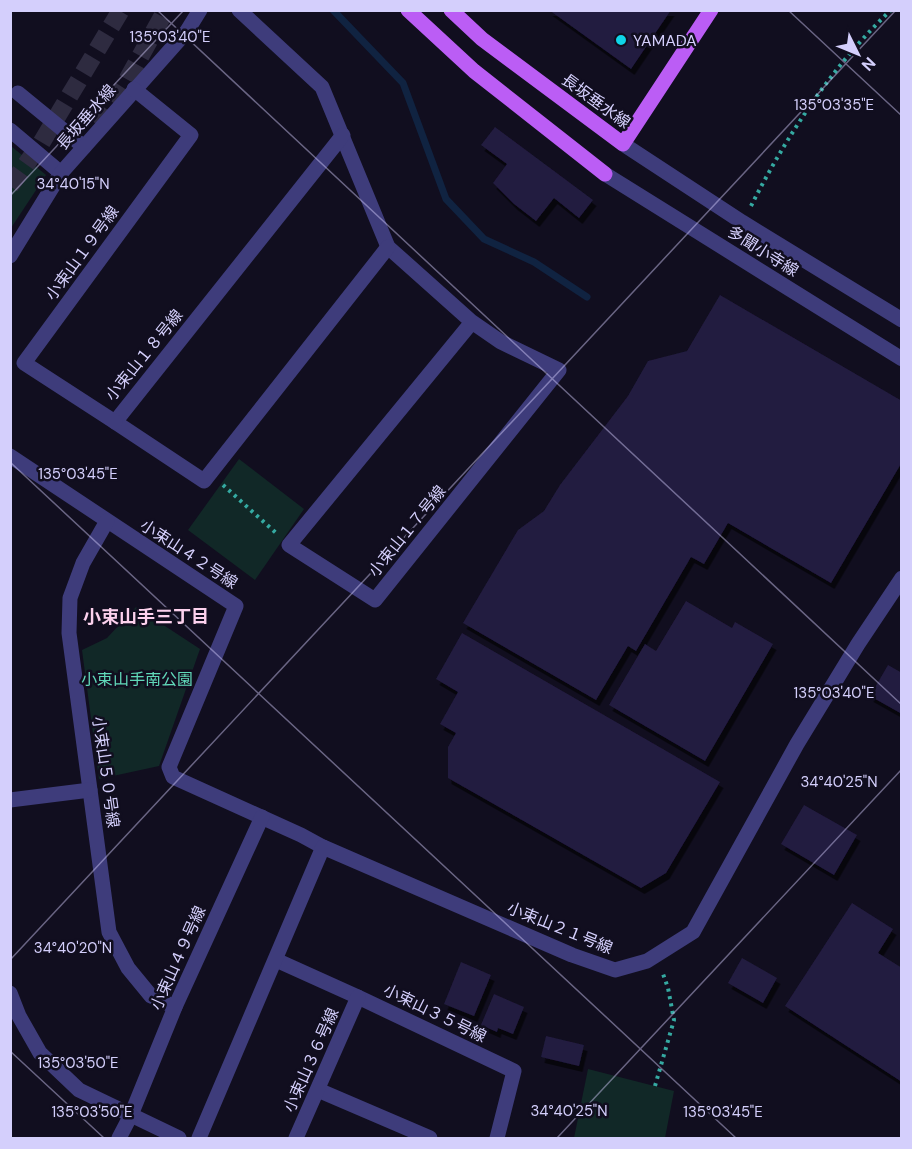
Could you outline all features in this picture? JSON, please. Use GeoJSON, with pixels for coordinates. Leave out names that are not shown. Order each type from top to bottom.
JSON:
{"type":"FeatureCollection","features":[{"type":"Feature","properties":{"kind":"main road"},"geometry":{"type":"LineString","coordinates":[[408,10],[474,71],[605,174]]}},
{"type":"Feature","properties":{"kind":"main road","name":"長坂垂水線"},"geometry":{"type":"LineString","coordinates":[[451,10],[482,39],[622,144],[711,10]]}},
{"type":"Feature","properties":{"kind":"street","name":"長坂垂水線"},"geometry":{"type":"LineString","coordinates":[[10,256],[61,173],[187,31],[200,10]]}},
{"type":"Feature","properties":{"kind":"street","name":"小束山１７号線"},"geometry":{"type":"LineString","coordinates":[[239,10],[322,87],[388,247],[472,322],[501,342],[559,370],[375,600],[289,545]]}},
{"type":"Feature","properties":{"kind":"street","name":"小束山１９号線"},"geometry":{"type":"LineString","coordinates":[[115,422],[24,363],[191,135],[134,89]]}},
{"type":"Feature","properties":{"kind":"street"},"geometry":{"type":"LineString","coordinates":[[18,93],[84,147]]}},
{"type":"Feature","properties":{"kind":"street"},"geometry":{"type":"LineString","coordinates":[[10,130],[61,173]]}},
{"type":"Feature","properties":{"kind":"street","name":"小束山１８号線"},"geometry":{"type":"LineString","coordinates":[[210,473],[204,482],[115,422],[343,135]]}},
{"type":"Feature","properties":{"kind":"street","name":"多聞小寺線"},"geometry":{"type":"LineString","coordinates":[[622,144],[742,222],[902,320]]}},
{"type":"Feature","properties":{"kind":"street","name":"多聞小寺線"},"geometry":{"type":"LineString","coordinates":[[605,174],[902,358]]}},
{"type":"Feature","properties":{"kind":"street"},"geometry":{"type":"LineString","coordinates":[[210,473],[388,247]]}},
{"type":"Feature","properties":{"kind":"street"},"geometry":{"type":"LineString","coordinates":[[289,545],[472,322]]}},
{"type":"Feature","properties":{"kind":"street","name":"小束山４２号線"},"geometry":{"type":"LineString","coordinates":[[10,456],[236,606],[169,767],[173,777],[262,817],[323,848]]}},
{"type":"Feature","properties":{"kind":"street","name":"小束山５０号線"},"geometry":{"type":"LineString","coordinates":[[107,521],[83,563],[70,598],[69,633],[109,932],[128,968],[151,996],[175,1007]]}},
{"type":"Feature","properties":{"kind":"street","name":"小束山２１号線"},"geometry":{"type":"LineString","coordinates":[[323,848],[572,955],[615,970],[647,961],[693,932],[797,744],[858,644],[902,578]]}},
{"type":"Feature","properties":{"kind":"street"},"geometry":{"type":"LineString","coordinates":[[10,800],[90,790]]}},
{"type":"Feature","properties":{"kind":"street","name":"小束山４９号線"},"geometry":{"type":"LineString","coordinates":[[119,1138],[131,1115],[175,1007],[262,817]]}},
{"type":"Feature","properties":{"kind":"street"},"geometry":{"type":"LineString","coordinates":[[199,1138],[323,848]]}},
{"type":"Feature","properties":{"kind":"street","name":"小束山３５号線"},"geometry":{"type":"LineString","coordinates":[[276,960],[514,1071],[496,1138]]}},
{"type":"Feature","properties":{"kind":"street"},"geometry":{"type":"LineString","coordinates":[[10,993],[19,1016],[40,1053],[79,1090],[179,1138]]}},
{"type":"Feature","properties":{"kind":"street","name":"小束山３６号線"},"geometry":{"type":"LineString","coordinates":[[296,1138],[358,997]]}},
{"type":"Feature","properties":{"kind":"street"},"geometry":{"type":"LineString","coordinates":[[318,1090],[430,1138]]}},
{"type":"Feature","properties":{"kind":"path"},"geometry":{"type":"LineString","coordinates":[[742,222],[798,123],[850,53],[891,10]]}},
{"type":"Feature","properties":{"kind":"path"},"geometry":{"type":"LineString","coordinates":[[210,473],[289,545]]}},
{"type":"Feature","properties":{"kind":"path"},"geometry":{"type":"LineString","coordinates":[[655,1086],[674,1020],[668,988]]}},
{"type":"Feature","properties":{"kind":"green space"},"geometry":{"type":"Polygon","coordinates":[[[11,146],[46,175],[11,228],[11,146]]]}},
{"type":"Feature","properties":{"kind":"green space"},"geometry":{"type":"Polygon","coordinates":[[[239,459],[304,509],[255,580],[188,530],[239,459]]]}},
{"type":"Feature","properties":{"kind":"green space","name":"小束山手南公園"},"geometry":{"type":"Polygon","coordinates":[[[136,607],[200,649],[159,766],[99,779],[82,650],[107,638],[136,607]]]}},
{"type":"Feature","properties":{"kind":"green space"},"geometry":{"type":"Polygon","coordinates":[[[588,1069],[674,1091],[665,1138],[574,1138],[588,1069]]]}},
{"type":"Feature","properties":{"kind":"building","name":"YAMADA"},"geometry":{"type":"Polygon","coordinates":[[[549,10],[671,10],[631,69],[549,10]]]}},
{"type":"Feature","properties":{"kind":"building"},"geometry":{"type":"Polygon","coordinates":[[[495,127],[593,200],[579,218],[554,198],[536,221],[514,204],[493,183],[507,164],[481,145],[495,127]]]}},
{"type":"Feature","properties":{"kind":"building"},"geometry":{"type":"Polygon","coordinates":[[[720,295],[902,401],[902,462],[831,583],[728,523],[704,564],[691,557],[636,651],[628,646],[596,700],[463,623],[518,530],[544,511],[560,485],[628,396],[648,361],[687,351],[720,295]]]}},
{"type":"Feature","properties":{"kind":"building"},"geometry":{"type":"Polygon","coordinates":[[[686,601],[732,628],[735,622],[773,644],[705,761],[609,705],[645,644],[656,651],[686,601]]]}},
{"type":"Feature","properties":{"kind":"building"},"geometry":{"type":"Polygon","coordinates":[[[462,633],[720,782],[666,873],[641,888],[448,778],[448,747],[456,733],[440,724],[458,692],[436,679],[462,633]]]}},
{"type":"Feature","properties":{"kind":"building"},"geometry":{"type":"Polygon","coordinates":[[[888,665],[902,673],[902,714],[870,696],[888,665]]]}},
{"type":"Feature","properties":{"kind":"building"},"geometry":{"type":"Polygon","coordinates":[[[804,805],[857,835],[834,875],[781,844],[804,805]]]}},
{"type":"Feature","properties":{"kind":"building"},"geometry":{"type":"Polygon","coordinates":[[[852,903],[893,929],[878,953],[902,968],[902,1082],[785,1006],[852,903]]]}},
{"type":"Feature","properties":{"kind":"building"},"geometry":{"type":"Polygon","coordinates":[[[742,958],[777,978],[763,1003],[728,983],[742,958]]]}},
{"type":"Feature","properties":{"kind":"building"},"geometry":{"type":"Polygon","coordinates":[[[461,962],[491,975],[474,1016],[444,1004],[461,962]]]}},
{"type":"Feature","properties":{"kind":"building"},"geometry":{"type":"Polygon","coordinates":[[[494,994],[524,1007],[513,1034],[498,1028],[497,1032],[481,1025],[494,994]]]}},
{"type":"Feature","properties":{"kind":"building"},"geometry":{"type":"Polygon","coordinates":[[[546,1036],[584,1045],[579,1066],[541,1057],[546,1036]]]}},
{"type":"Feature","properties":{"kind":"waterway"},"geometry":{"type":"LineString","coordinates":[[333,10],[403,83],[446,199],[484,239],[534,262],[587,297]]}},
{"type":"Feature","properties":{"kind":"tunnel"},"geometry":{"type":"LineString","coordinates":[[10,186],[40,145],[121,10]]}},
{"type":"Feature","properties":{"kind":"tunnel"},"geometry":{"type":"LineString","coordinates":[[98,125],[125,84],[166,10]]}},
{"type":"Feature","properties":{"kind":"place","name":"YAMADA"},"geometry":{"type":"Point","coordinates":[621,40]}},
{"type":"Feature","properties":{"kind":"district","name":"小束山手三丁目"},"geometry":{"type":"Point","coordinates":[146,617]}}]}
